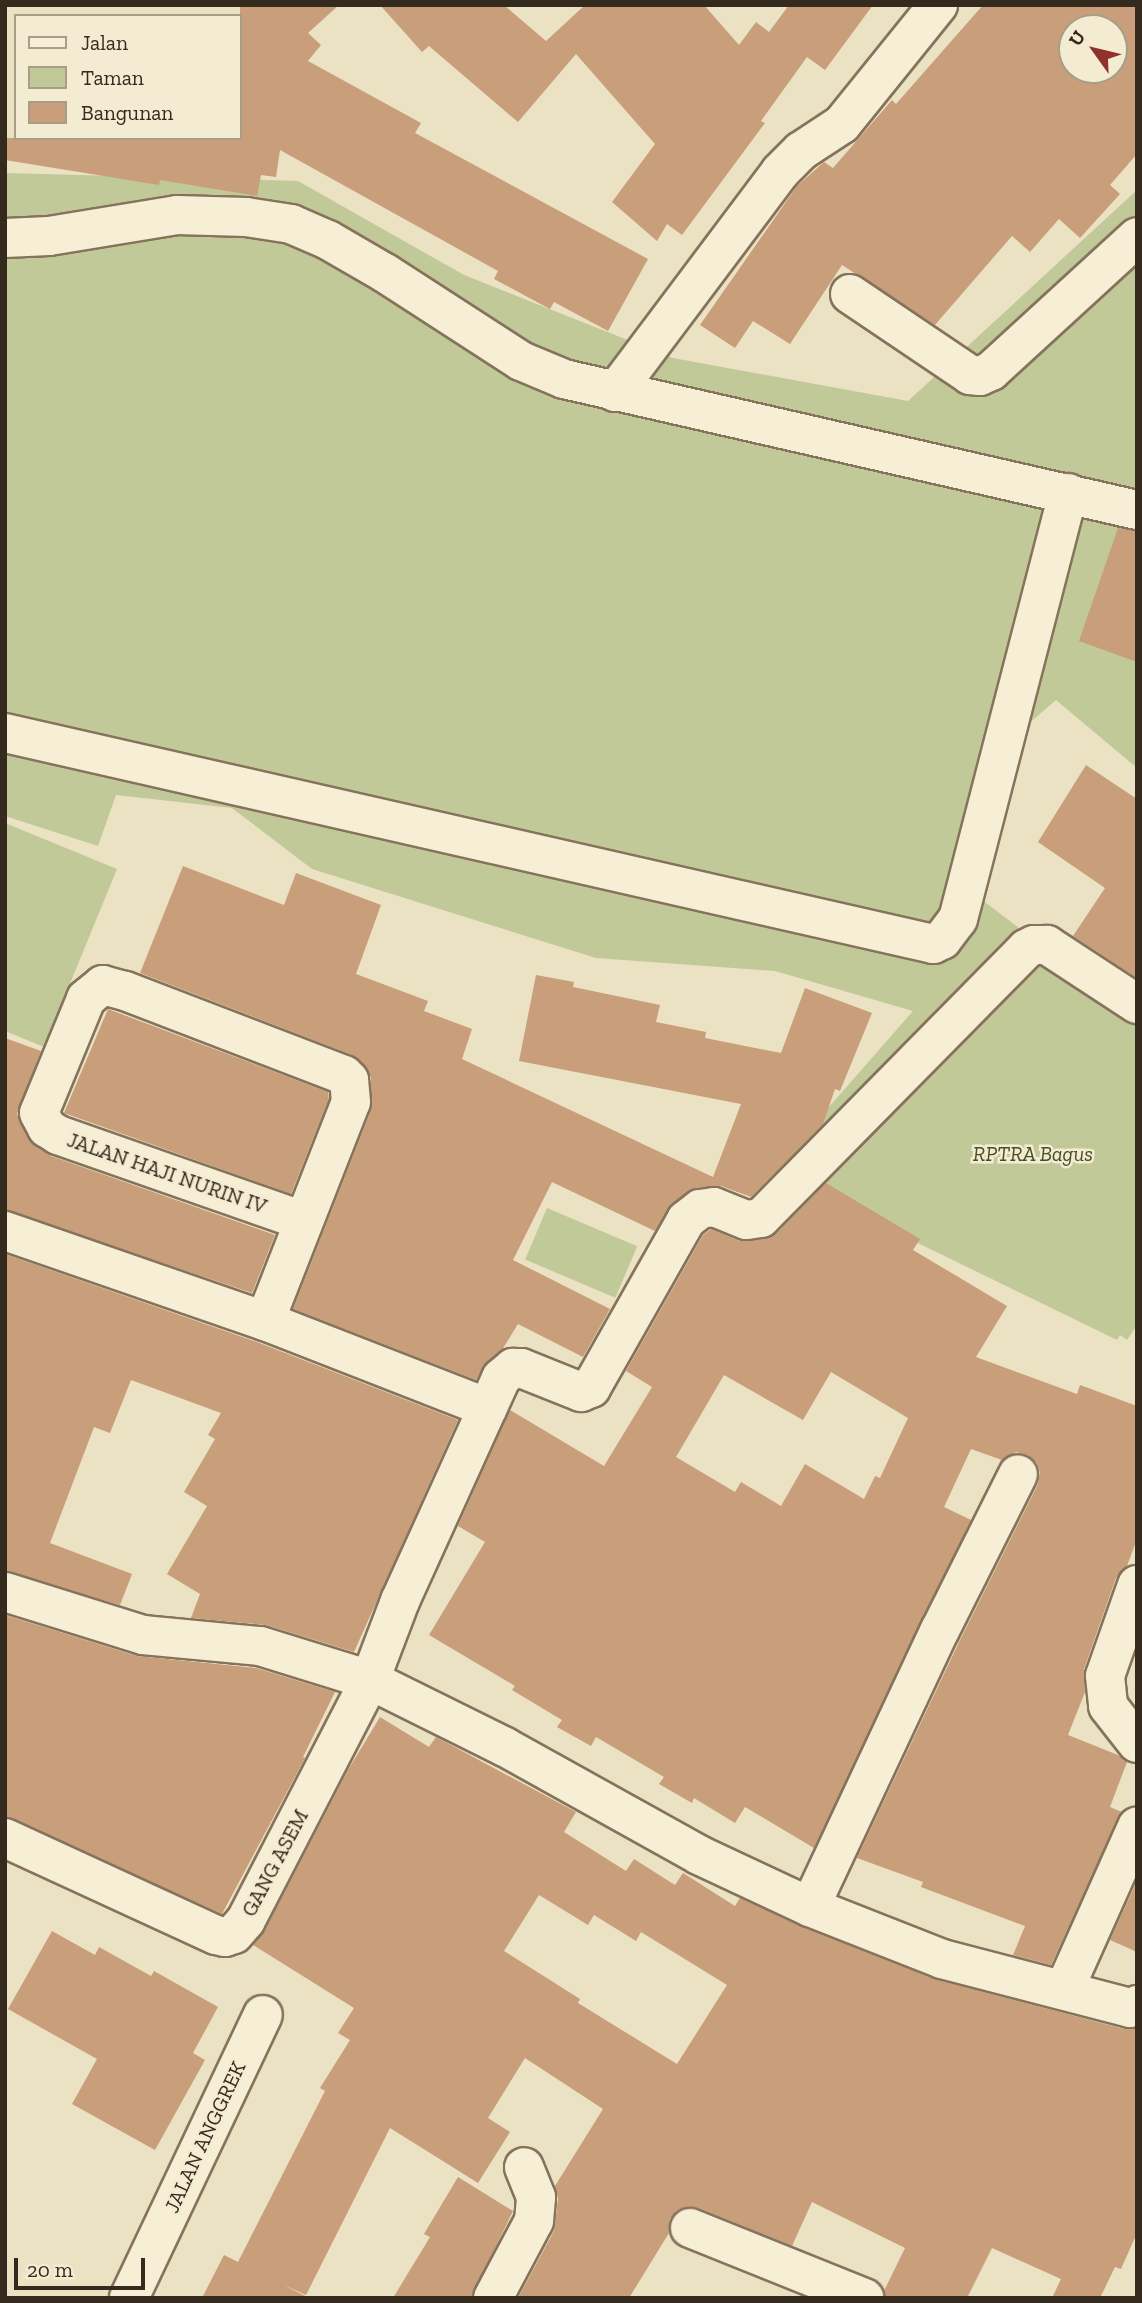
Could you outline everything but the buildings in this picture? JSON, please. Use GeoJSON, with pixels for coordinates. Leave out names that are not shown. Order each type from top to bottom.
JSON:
{"type":"FeatureCollection","features":[{"type":"Feature","properties":{"kind":"street"},"geometry":{"type":"LineString","coordinates":[[615,392],[780,172],[801,150],[842,124],[938,5]]}},
{"type":"Feature","properties":{"kind":"street"},"geometry":{"type":"LineString","coordinates":[[5,238],[49,236],[177,215],[246,217],[291,224],[328,240],[385,273],[521,361],[564,379],[1137,510]]}},
{"type":"Feature","properties":{"kind":"street"},"geometry":{"type":"LineString","coordinates":[[850,294],[970,375],[980,376],[991,371],[1137,237]]}},
{"type":"Feature","properties":{"kind":"street"},"geometry":{"type":"LineString","coordinates":[[5,733],[933,944],[942,940],[958,919],[1068,494]]}},
{"type":"Feature","properties":{"kind":"street"},"geometry":{"type":"LineString","coordinates":[[370,1680],[406,1589],[501,1378],[513,1368],[521,1368],[581,1392],[591,1388],[686,1220],[700,1209],[714,1206],[747,1220],[761,1218],[1026,949],[1041,943],[1047,945],[1137,1003]]}},
{"type":"Feature","properties":{"kind":"street","name":"JALAN HAJI NURIN IV"},"geometry":{"type":"LineString","coordinates":[[111,985],[344,1075],[352,1087],[351,1102],[303,1221],[58,1135],[47,1128],[39,1113],[86,999],[97,988],[111,985]]}},
{"type":"Feature","properties":{"kind":"street"},"geometry":{"type":"LineString","coordinates":[[265,1321],[303,1221]]}},
{"type":"Feature","properties":{"kind":"street"},"geometry":{"type":"LineString","coordinates":[[5,1231],[265,1321],[488,1408]]}},
{"type":"Feature","properties":{"kind":"street"},"geometry":{"type":"LineString","coordinates":[[810,1907],[940,1630],[1018,1474]]}},
{"type":"Feature","properties":{"kind":"street"},"geometry":{"type":"LineString","coordinates":[[1137,1585],[1105,1676],[1108,1706],[1137,1743]]}},
{"type":"Feature","properties":{"kind":"street"},"geometry":{"type":"LineString","coordinates":[[5,1592],[143,1635],[260,1646],[370,1680],[505,1747],[699,1855],[810,1907],[942,1959],[1130,2008],[1137,2006]]}},
{"type":"Feature","properties":{"kind":"street","name":"GANG ASEM"},"geometry":{"type":"LineString","coordinates":[[5,1838],[216,1935],[226,1937],[234,1934],[246,1920],[370,1680]]}},
{"type":"Feature","properties":{"kind":"street"},"geometry":{"type":"LineString","coordinates":[[1064,1990],[1137,1827]]}},
{"type":"Feature","properties":{"kind":"street","name":"JALAN ANGGREK"},"geometry":{"type":"LineString","coordinates":[[129,2298],[262,2015]]}},
{"type":"Feature","properties":{"kind":"street"},"geometry":{"type":"LineString","coordinates":[[493,2298],[534,2221],[536,2197],[524,2167]]}},
{"type":"Feature","properties":{"kind":"street"},"geometry":{"type":"LineString","coordinates":[[690,2228],[864,2298]]}},
{"type":"Feature","properties":{"kind":"green space","name":"RPTRA Bagus"},"geometry":{"type":"Polygon","coordinates":[[[5,173],[298,181],[464,275],[673,358],[908,401],[1137,190],[1137,768],[1056,700],[1012,738],[977,896],[1137,1018],[1137,1325],[1127,1340],[1120,1335],[1117,1340],[772,1172],[913,1011],[775,971],[596,958],[312,869],[232,808],[116,795],[98,846],[5,816],[5,173]]]}},
{"type":"Feature","properties":{"kind":"green space"},"geometry":{"type":"Polygon","coordinates":[[[5,823],[117,869],[44,1047],[5,1031],[5,823]]]}},
{"type":"Feature","properties":{"kind":"green space"},"geometry":{"type":"Polygon","coordinates":[[[547,1208],[637,1246],[615,1298],[525,1260],[547,1208]]]}}]}
